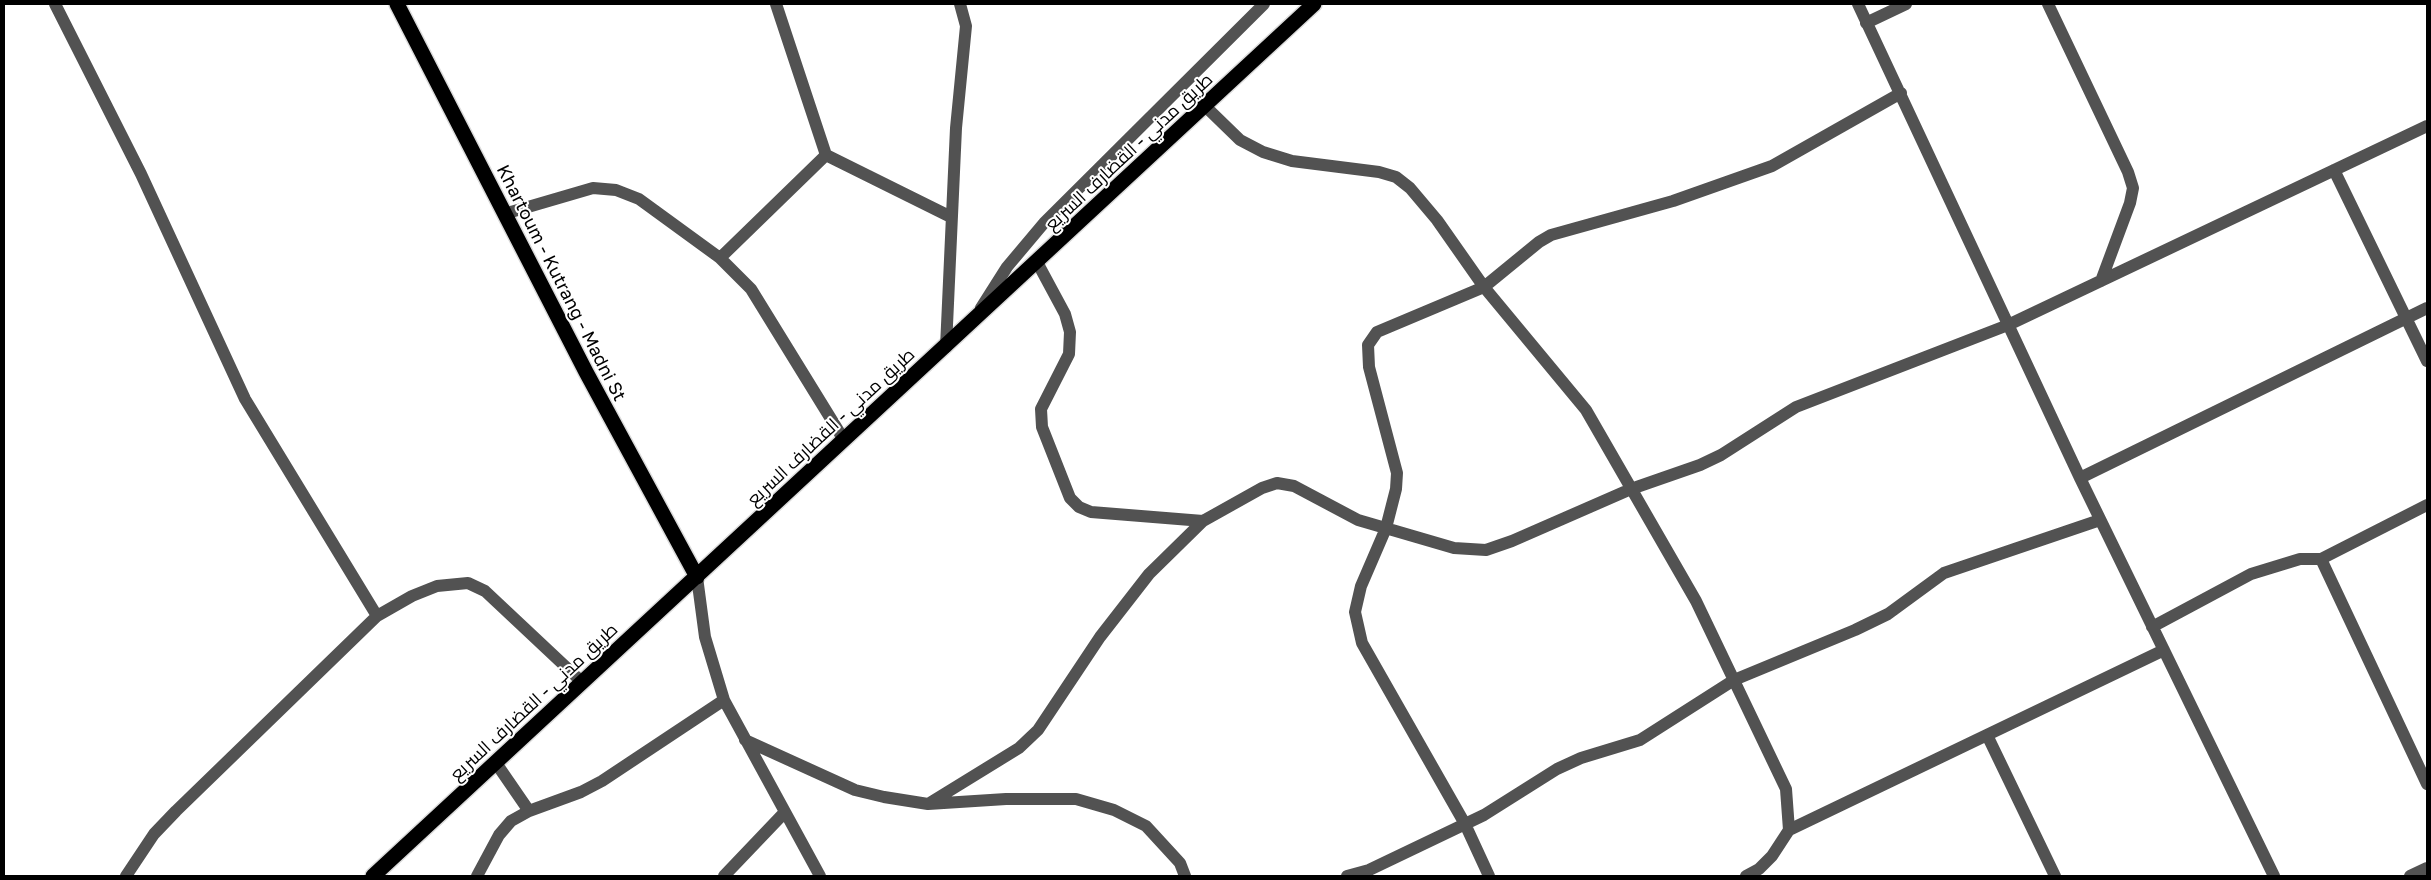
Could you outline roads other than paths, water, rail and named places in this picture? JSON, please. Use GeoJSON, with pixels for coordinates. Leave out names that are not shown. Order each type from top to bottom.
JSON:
{"type":"FeatureCollection","features":[{"type":"Feature","properties":{"kind":"highway","name":"Khartoum - Kutrang - Madni St"},"geometry":{"type":"LineString","coordinates":[[397,4],[586,372],[697,577]]}},
{"type":"Feature","properties":{"kind":"highway","name":"طريق مدني - القضارف السريع"},"geometry":{"type":"LineString","coordinates":[[374,876],[1314,4]]}},
{"type":"Feature","properties":{"kind":"street"},"geometry":{"type":"LineString","coordinates":[[55,4],[141,174],[245,399],[377,616]]}},
{"type":"Feature","properties":{"kind":"street"},"geometry":{"type":"LineString","coordinates":[[776,4],[826,155],[951,217]]}},
{"type":"Feature","properties":{"kind":"street"},"geometry":{"type":"LineString","coordinates":[[946,346],[956,128],[966,40],[966,26],[960,4]]}},
{"type":"Feature","properties":{"kind":"street"},"geometry":{"type":"LineString","coordinates":[[972,323],[1007,267],[1044,223],[1264,4]]}},
{"type":"Feature","properties":{"kind":"street"},"geometry":{"type":"LineString","coordinates":[[1858,4],[2100,520],[2274,876]]}},
{"type":"Feature","properties":{"kind":"street"},"geometry":{"type":"LineString","coordinates":[[1866,23],[1906,4]]}},
{"type":"Feature","properties":{"kind":"street"},"geometry":{"type":"LineString","coordinates":[[2048,4],[2128,172],[2133,188],[2130,203],[2101,280]]}},
{"type":"Feature","properties":{"kind":"street"},"geometry":{"type":"LineString","coordinates":[[1489,876],[1465,824],[1362,643],[1356,612],[1361,586],[1386,528],[1396,489],[1397,473],[1369,367],[1368,345],[1377,332],[1484,287],[1539,242],[1551,235],[1673,201],[1772,166],[1901,93]]}},
{"type":"Feature","properties":{"kind":"street"},"geometry":{"type":"LineString","coordinates":[[1205,106],[1240,140],[1263,152],[1292,161],[1379,172],[1396,177],[1410,188],[1437,220],[1484,287],[1586,410],[1696,601],[1786,789],[1789,830]]}},
{"type":"Feature","properties":{"kind":"street"},"geometry":{"type":"LineString","coordinates":[[928,804],[1019,748],[1038,730],[1100,637],[1149,574],[1203,521],[1262,488],[1277,483],[1294,486],[1358,520],[1454,548],[1486,550],[1512,541],[1631,489],[1700,465],[1721,455],[1796,406],[2008,325],[2427,126]]}},
{"type":"Feature","properties":{"kind":"street"},"geometry":{"type":"LineString","coordinates":[[720,258],[826,155]]}},
{"type":"Feature","properties":{"kind":"street"},"geometry":{"type":"LineString","coordinates":[[2334,170],[2427,361]]}},
{"type":"Feature","properties":{"kind":"street"},"geometry":{"type":"LineString","coordinates":[[504,214],[593,188],[616,190],[639,199],[720,258],[751,289],[844,440]]}},
{"type":"Feature","properties":{"kind":"street"},"geometry":{"type":"LineString","coordinates":[[1037,262],[1065,314],[1070,332],[1069,354],[1042,408],[1042,427],[1070,498],[1079,507],[1091,512],[1203,521]]}},
{"type":"Feature","properties":{"kind":"street"},"geometry":{"type":"LineString","coordinates":[[2080,478],[2427,308]]}},
{"type":"Feature","properties":{"kind":"street"},"geometry":{"type":"LineString","coordinates":[[2152,627],[2250,574],[2300,559],[2321,559],[2427,505]]}},
{"type":"Feature","properties":{"kind":"street"},"geometry":{"type":"LineString","coordinates":[[1347,876],[1370,873],[1506,802],[1557,769],[1580,758],[1640,740],[1734,680],[1855,630],[1888,614],[1944,573],[2100,520]]}},
{"type":"Feature","properties":{"kind":"street"},"geometry":{"type":"LineString","coordinates":[[2321,559],[2427,784]]}},
{"type":"Feature","properties":{"kind":"street"},"geometry":{"type":"LineString","coordinates":[[697,577],[705,637],[724,700],[820,876]]}},
{"type":"Feature","properties":{"kind":"street"},"geometry":{"type":"LineString","coordinates":[[126,876],[159,828],[377,616],[412,596],[438,586],[468,583],[485,591],[583,682]]}},
{"type":"Feature","properties":{"kind":"street"},"geometry":{"type":"LineString","coordinates":[[1746,876],[1761,873],[1789,830],[2164,650]]}},
{"type":"Feature","properties":{"kind":"street"},"geometry":{"type":"LineString","coordinates":[[477,876],[499,835],[511,822],[529,811],[581,792],[602,781],[724,700]]}},
{"type":"Feature","properties":{"kind":"street"},"geometry":{"type":"LineString","coordinates":[[1987,735],[2055,876]]}},
{"type":"Feature","properties":{"kind":"street"},"geometry":{"type":"LineString","coordinates":[[745,740],[855,790],[928,804],[1006,799],[1076,799],[1114,810],[1146,826],[1180,863],[1185,876]]}},
{"type":"Feature","properties":{"kind":"street"},"geometry":{"type":"LineString","coordinates":[[496,763],[529,811]]}},
{"type":"Feature","properties":{"kind":"street"},"geometry":{"type":"LineString","coordinates":[[724,876],[785,812]]}},
{"type":"Feature","properties":{"kind":"street"},"geometry":{"type":"LineString","coordinates":[[2410,876],[2427,868]]}}]}
